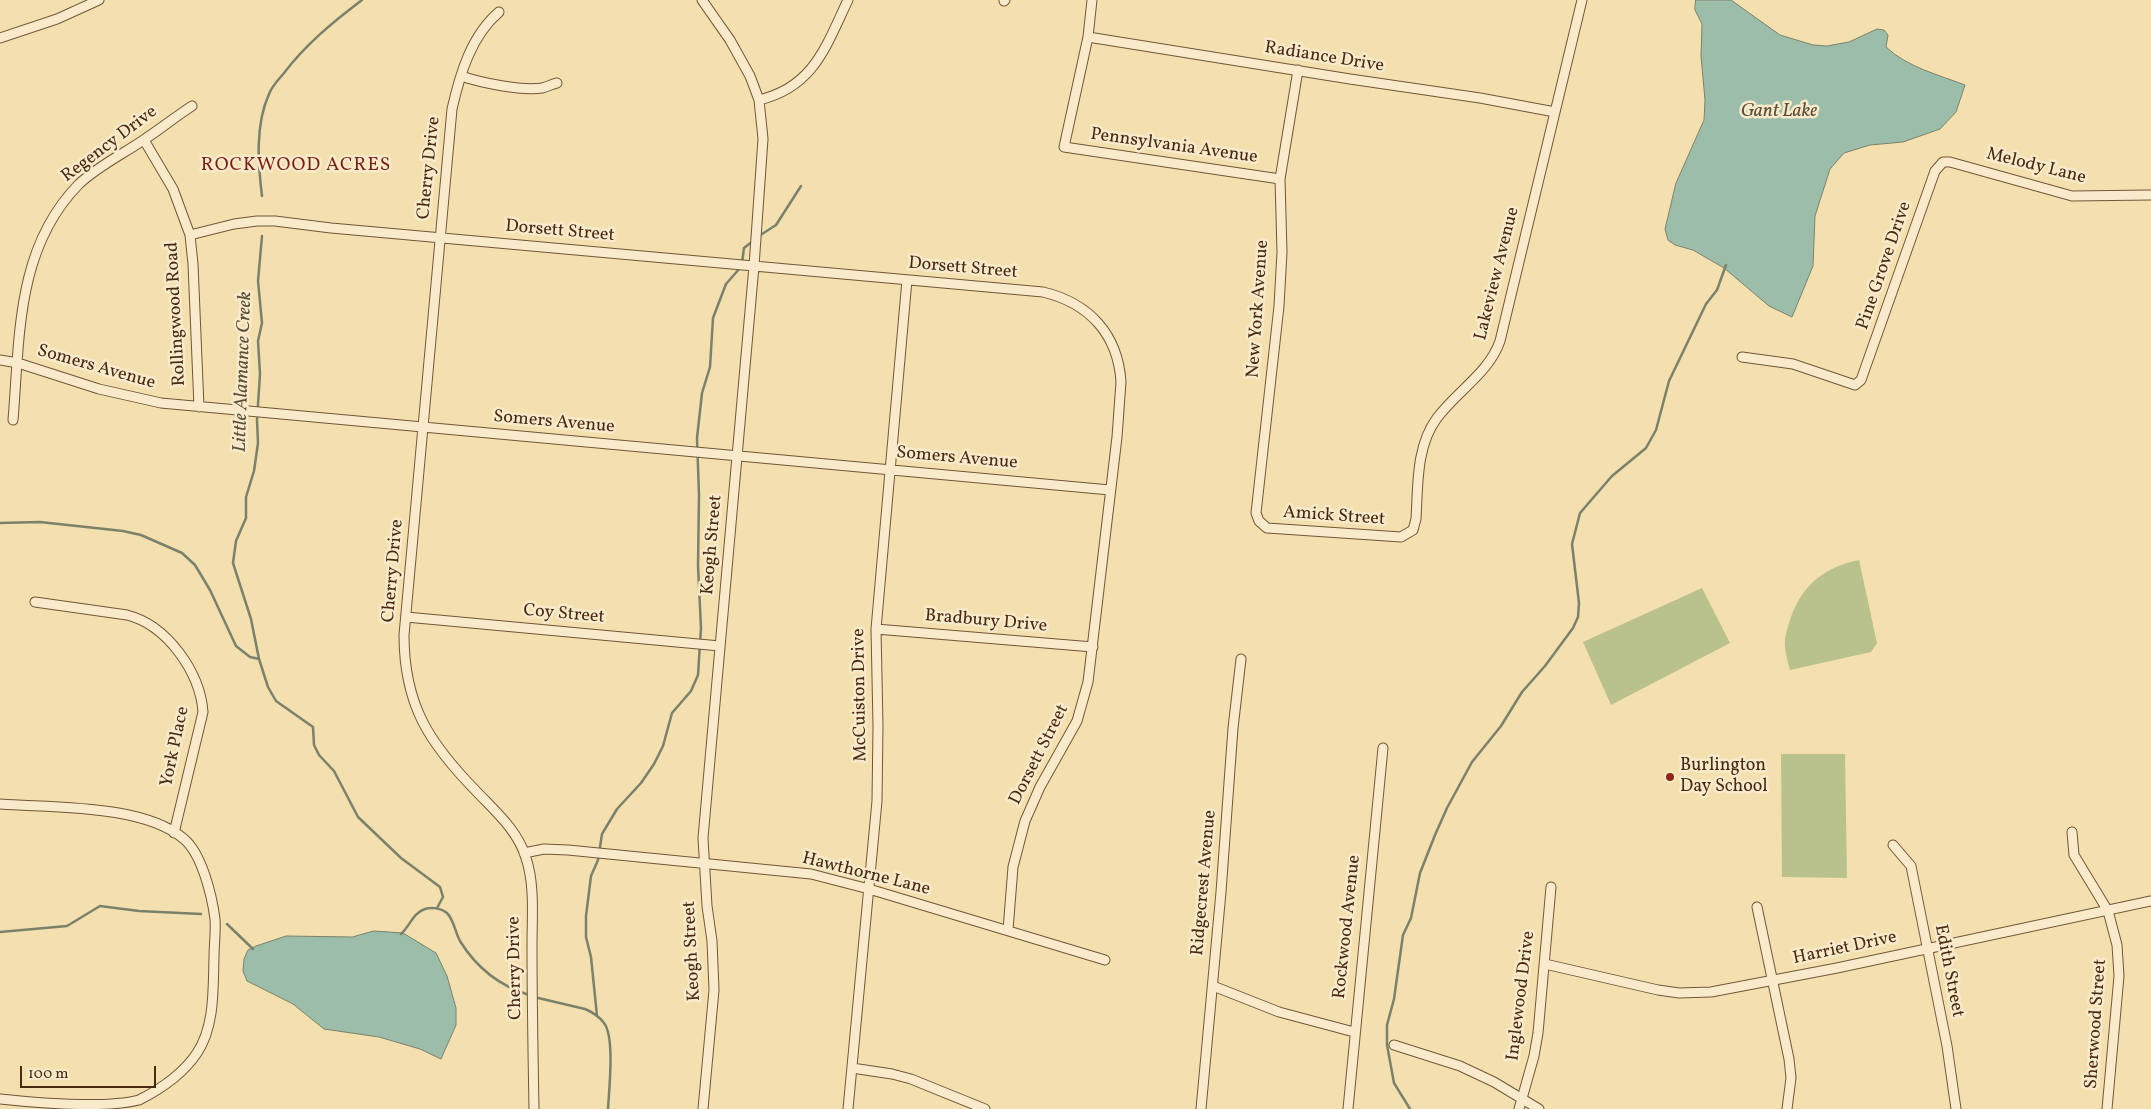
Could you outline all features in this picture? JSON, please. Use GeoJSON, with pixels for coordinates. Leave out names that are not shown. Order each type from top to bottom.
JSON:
{"type":"FeatureCollection","features":[{"type":"Feature","properties":{"kind":"street"},"geometry":{"type":"LineString","coordinates":[[0,38],[57,19],[100,0]]}},
{"type":"Feature","properties":{"kind":"street","name":"Keogh Street"},"geometry":{"type":"LineString","coordinates":[[702,0],[739,54],[759,100],[762,121],[763,157],[705,803],[703,864],[712,941],[714,990],[703,1109]]}},
{"type":"Feature","properties":{"kind":"street"},"geometry":{"type":"LineString","coordinates":[[759,100],[784,92],[806,76],[818,61],[848,0]]}},
{"type":"Feature","properties":{"kind":"street"},"geometry":{"type":"LineString","coordinates":[[1088,37],[1092,0]]}},
{"type":"Feature","properties":{"kind":"street","name":"Lakeview Avenue"},"geometry":{"type":"LineString","coordinates":[[1408,534],[1412,530],[1416,519],[1423,446],[1428,433],[1437,418],[1491,361],[1500,341],[1582,0]]}},
{"type":"Feature","properties":{"kind":"street","name":"Cherry Drive"},"geometry":{"type":"LineString","coordinates":[[499,12],[485,26],[477,38],[461,76],[452,109],[404,656],[408,686],[426,728],[452,765],[516,835],[524,853],[530,881],[534,1109]]}},
{"type":"Feature","properties":{"kind":"street","name":"Radiance Drive"},"geometry":{"type":"LineString","coordinates":[[1088,37],[1480,98],[1555,112]]}},
{"type":"Feature","properties":{"kind":"street","name":"Pennsylvania Avenue"},"geometry":{"type":"LineString","coordinates":[[1088,37],[1064,147],[1280,179]]}},
{"type":"Feature","properties":{"kind":"street","name":"New York Avenue"},"geometry":{"type":"LineString","coordinates":[[1259,522],[1256,513],[1261,458],[1280,297],[1282,252],[1280,179],[1298,70]]}},
{"type":"Feature","properties":{"kind":"street"},"geometry":{"type":"LineString","coordinates":[[461,76],[472,80],[518,87],[542,88],[557,83]]}},
{"type":"Feature","properties":{"kind":"street","name":"Regency Drive"},"geometry":{"type":"LineString","coordinates":[[12,420],[29,272],[39,242],[50,221],[61,205],[81,183],[192,106]]}},
{"type":"Feature","properties":{"kind":"street","name":"Rollingwood Road"},"geometry":{"type":"LineString","coordinates":[[144,140],[173,189],[190,235],[199,407]]}},
{"type":"Feature","properties":{"kind":"street","name":"Melody Lane"},"geometry":{"type":"LineString","coordinates":[[1943,162],[1950,162],[2072,196],[2151,195]]}},
{"type":"Feature","properties":{"kind":"street","name":"Pine Grove Drive"},"geometry":{"type":"LineString","coordinates":[[1742,357],[1792,364],[1856,385],[1875,343],[1935,171],[1943,162]]}},
{"type":"Feature","properties":{"kind":"street","name":"Dorsett Street"},"geometry":{"type":"LineString","coordinates":[[190,235],[234,224],[275,221],[440,238],[1043,292],[1072,302],[1098,322],[1113,345],[1120,371],[1117,437],[1088,682],[1077,721],[1032,804],[1016,848],[1008,930]]}},
{"type":"Feature","properties":{"kind":"street","name":"McCuiston Drive"},"geometry":{"type":"LineString","coordinates":[[848,1109],[869,889],[878,767],[876,629],[907,280]]}},
{"type":"Feature","properties":{"kind":"street","name":"Somers Avenue"},"geometry":{"type":"LineString","coordinates":[[0,360],[18,363],[128,397],[199,407],[1110,490]]}},
{"type":"Feature","properties":{"kind":"street","name":"Amick Street"},"geometry":{"type":"LineString","coordinates":[[1259,522],[1266,528],[1278,529],[1387,537],[1401,537],[1408,534]]}},
{"type":"Feature","properties":{"kind":"street","name":"York Place"},"geometry":{"type":"LineString","coordinates":[[35,602],[140,618],[169,640],[187,666],[200,690],[203,712],[174,833]]}},
{"type":"Feature","properties":{"kind":"street","name":"Coy Street"},"geometry":{"type":"LineString","coordinates":[[406,617],[720,646]]}},
{"type":"Feature","properties":{"kind":"street","name":"Bradbury Drive"},"geometry":{"type":"LineString","coordinates":[[876,629],[1093,648]]}},
{"type":"Feature","properties":{"kind":"street","name":"Ridgecrest Avenue"},"geometry":{"type":"LineString","coordinates":[[1201,1109],[1213,986],[1233,728],[1241,659]]}},
{"type":"Feature","properties":{"kind":"street","name":"Rockwood Avenue"},"geometry":{"type":"LineString","coordinates":[[1348,1109],[1383,748]]}},
{"type":"Feature","properties":{"kind":"street"},"geometry":{"type":"LineString","coordinates":[[0,804],[122,813],[145,820],[174,833],[185,840],[195,854],[211,900],[215,921],[213,1000],[205,1035],[198,1053],[180,1073],[159,1090],[137,1101],[116,1106],[92,1108],[0,1099]]}},
{"type":"Feature","properties":{"kind":"street","name":"Sherwood Street"},"geometry":{"type":"LineString","coordinates":[[2072,832],[2074,855],[2108,911],[2117,945],[2119,976],[2106,1109]]}},
{"type":"Feature","properties":{"kind":"street","name":"Edith Street"},"geometry":{"type":"LineString","coordinates":[[1894,845],[1910,866],[1947,1046],[1956,1109]]}},
{"type":"Feature","properties":{"kind":"street","name":"Hawthorne Lane"},"geometry":{"type":"LineString","coordinates":[[524,853],[544,849],[568,850],[811,874],[869,889],[1105,960]]}},
{"type":"Feature","properties":{"kind":"street","name":"Inglewood Drive"},"geometry":{"type":"LineString","coordinates":[[1519,1109],[1534,1056],[1545,964],[1551,886]]}},
{"type":"Feature","properties":{"kind":"street","name":"Harriet Drive"},"geometry":{"type":"LineString","coordinates":[[1545,964],[1630,985],[1679,993],[1711,992],[1772,981],[2151,901]]}},
{"type":"Feature","properties":{"kind":"street"},"geometry":{"type":"LineString","coordinates":[[1757,907],[1791,1078],[1787,1109]]}},
{"type":"Feature","properties":{"kind":"street"},"geometry":{"type":"LineString","coordinates":[[1213,986],[1279,1012],[1354,1032]]}},
{"type":"Feature","properties":{"kind":"street"},"geometry":{"type":"LineString","coordinates":[[1394,1045],[1460,1066],[1539,1109]]}},
{"type":"Feature","properties":{"kind":"street"},"geometry":{"type":"LineString","coordinates":[[852,1068],[911,1079],[985,1109]]}},
{"type":"Feature","properties":{"kind":"green space"},"geometry":{"type":"Polygon","coordinates":[[[1859,560],[1877,643],[1871,652],[1790,670],[1785,647],[1786,635],[1791,617],[1802,595],[1809,586],[1826,572],[1859,560]]]}},
{"type":"Feature","properties":{"kind":"green space"},"geometry":{"type":"Polygon","coordinates":[[[1702,588],[1730,643],[1611,705],[1583,642],[1702,588]]]}},
{"type":"Feature","properties":{"kind":"green space"},"geometry":{"type":"Polygon","coordinates":[[[1781,754],[1845,754],[1847,878],[1782,877],[1781,754]]]}},
{"type":"Feature","properties":{"kind":"water","name":"Gant Lake"},"geometry":{"type":"Polygon","coordinates":[[[1696,0],[1731,0],[1780,35],[1813,45],[1827,46],[1849,42],[1877,29],[1884,30],[1888,35],[1886,47],[1894,54],[1924,70],[1965,85],[1956,112],[1940,129],[1903,142],[1870,145],[1844,153],[1830,169],[1815,216],[1813,266],[1792,317],[1769,306],[1724,268],[1693,250],[1675,245],[1668,240],[1665,229],[1676,183],[1704,120],[1705,100],[1701,56],[1702,24],[1695,10],[1696,0]]]}},
{"type":"Feature","properties":{"kind":"water"},"geometry":{"type":"Polygon","coordinates":[[[374,931],[403,933],[436,953],[447,976],[456,1008],[456,1025],[441,1059],[420,1049],[379,1037],[324,1029],[293,1004],[247,981],[243,971],[244,959],[248,950],[286,936],[352,937],[374,931]]]}},
{"type":"Feature","properties":{"kind":"waterway","name":"Little Alamance Creek"},"geometry":{"type":"LineString","coordinates":[[262,196],[259,171],[260,131],[261,119],[270,91],[292,62],[311,43],[330,25],[362,0]]}},
{"type":"Feature","properties":{"kind":"waterway"},"geometry":{"type":"LineString","coordinates":[[759,236],[776,225],[801,186]]}},
{"type":"Feature","properties":{"kind":"waterway","name":"Little Alamance Creek"},"geometry":{"type":"LineString","coordinates":[[262,236],[258,281],[262,323],[258,341],[260,374],[257,420],[258,443],[254,471],[246,497],[246,518],[236,541],[233,563],[251,619],[259,659],[268,687],[276,701],[313,727],[314,745],[319,755],[334,771],[358,817],[401,858],[440,887],[443,897],[437,908]]}},
{"type":"Feature","properties":{"kind":"waterway"},"geometry":{"type":"LineString","coordinates":[[742,263],[744,248],[753,241]]}},
{"type":"Feature","properties":{"kind":"waterway"},"geometry":{"type":"LineString","coordinates":[[1410,1109],[1394,1083],[1387,1045],[1387,1025],[1394,999],[1403,935],[1411,918],[1420,873],[1447,808],[1472,762],[1501,726],[1522,692],[1545,666],[1573,628],[1578,617],[1579,603],[1572,544],[1580,513],[1612,476],[1646,448],[1656,430],[1669,381],[1706,304],[1717,290],[1726,265]]}},
{"type":"Feature","properties":{"kind":"waterway"},"geometry":{"type":"LineString","coordinates":[[597,1016],[591,957],[586,937],[586,916],[591,876],[598,860],[602,834],[617,809],[641,783],[654,764],[663,746],[672,713],[691,691],[698,675],[701,628],[698,566],[699,495],[697,438],[702,393],[710,367],[713,318],[726,284],[740,268]]}},
{"type":"Feature","properties":{"kind":"waterway"},"geometry":{"type":"LineString","coordinates":[[0,523],[40,522],[123,531],[141,535],[182,553],[195,565],[210,590],[236,646],[250,657],[259,659]]}},
{"type":"Feature","properties":{"kind":"waterway"},"geometry":{"type":"LineString","coordinates":[[0,932],[67,926],[100,906],[139,911],[201,914]]}},
{"type":"Feature","properties":{"kind":"waterway","name":"Little Alamance Creek"},"geometry":{"type":"LineString","coordinates":[[401,934],[421,911],[431,908],[442,910],[449,916],[466,950],[481,967],[499,981],[529,995]]}},
{"type":"Feature","properties":{"kind":"waterway"},"geometry":{"type":"LineString","coordinates":[[227,924],[253,949]]}},
{"type":"Feature","properties":{"kind":"waterway","name":"Little Alamance Creek"},"geometry":{"type":"LineString","coordinates":[[534,997],[585,1009],[595,1014],[604,1023],[610,1051],[608,1109]]}},
{"type":"Feature","properties":{"kind":"place","name":"Burlington Day School"},"geometry":{"type":"Point","coordinates":[1670,777]}},
{"type":"Feature","properties":{"kind":"district","name":"ROCKWOOD ACRES"},"geometry":{"type":"Point","coordinates":[296,167]}}]}
